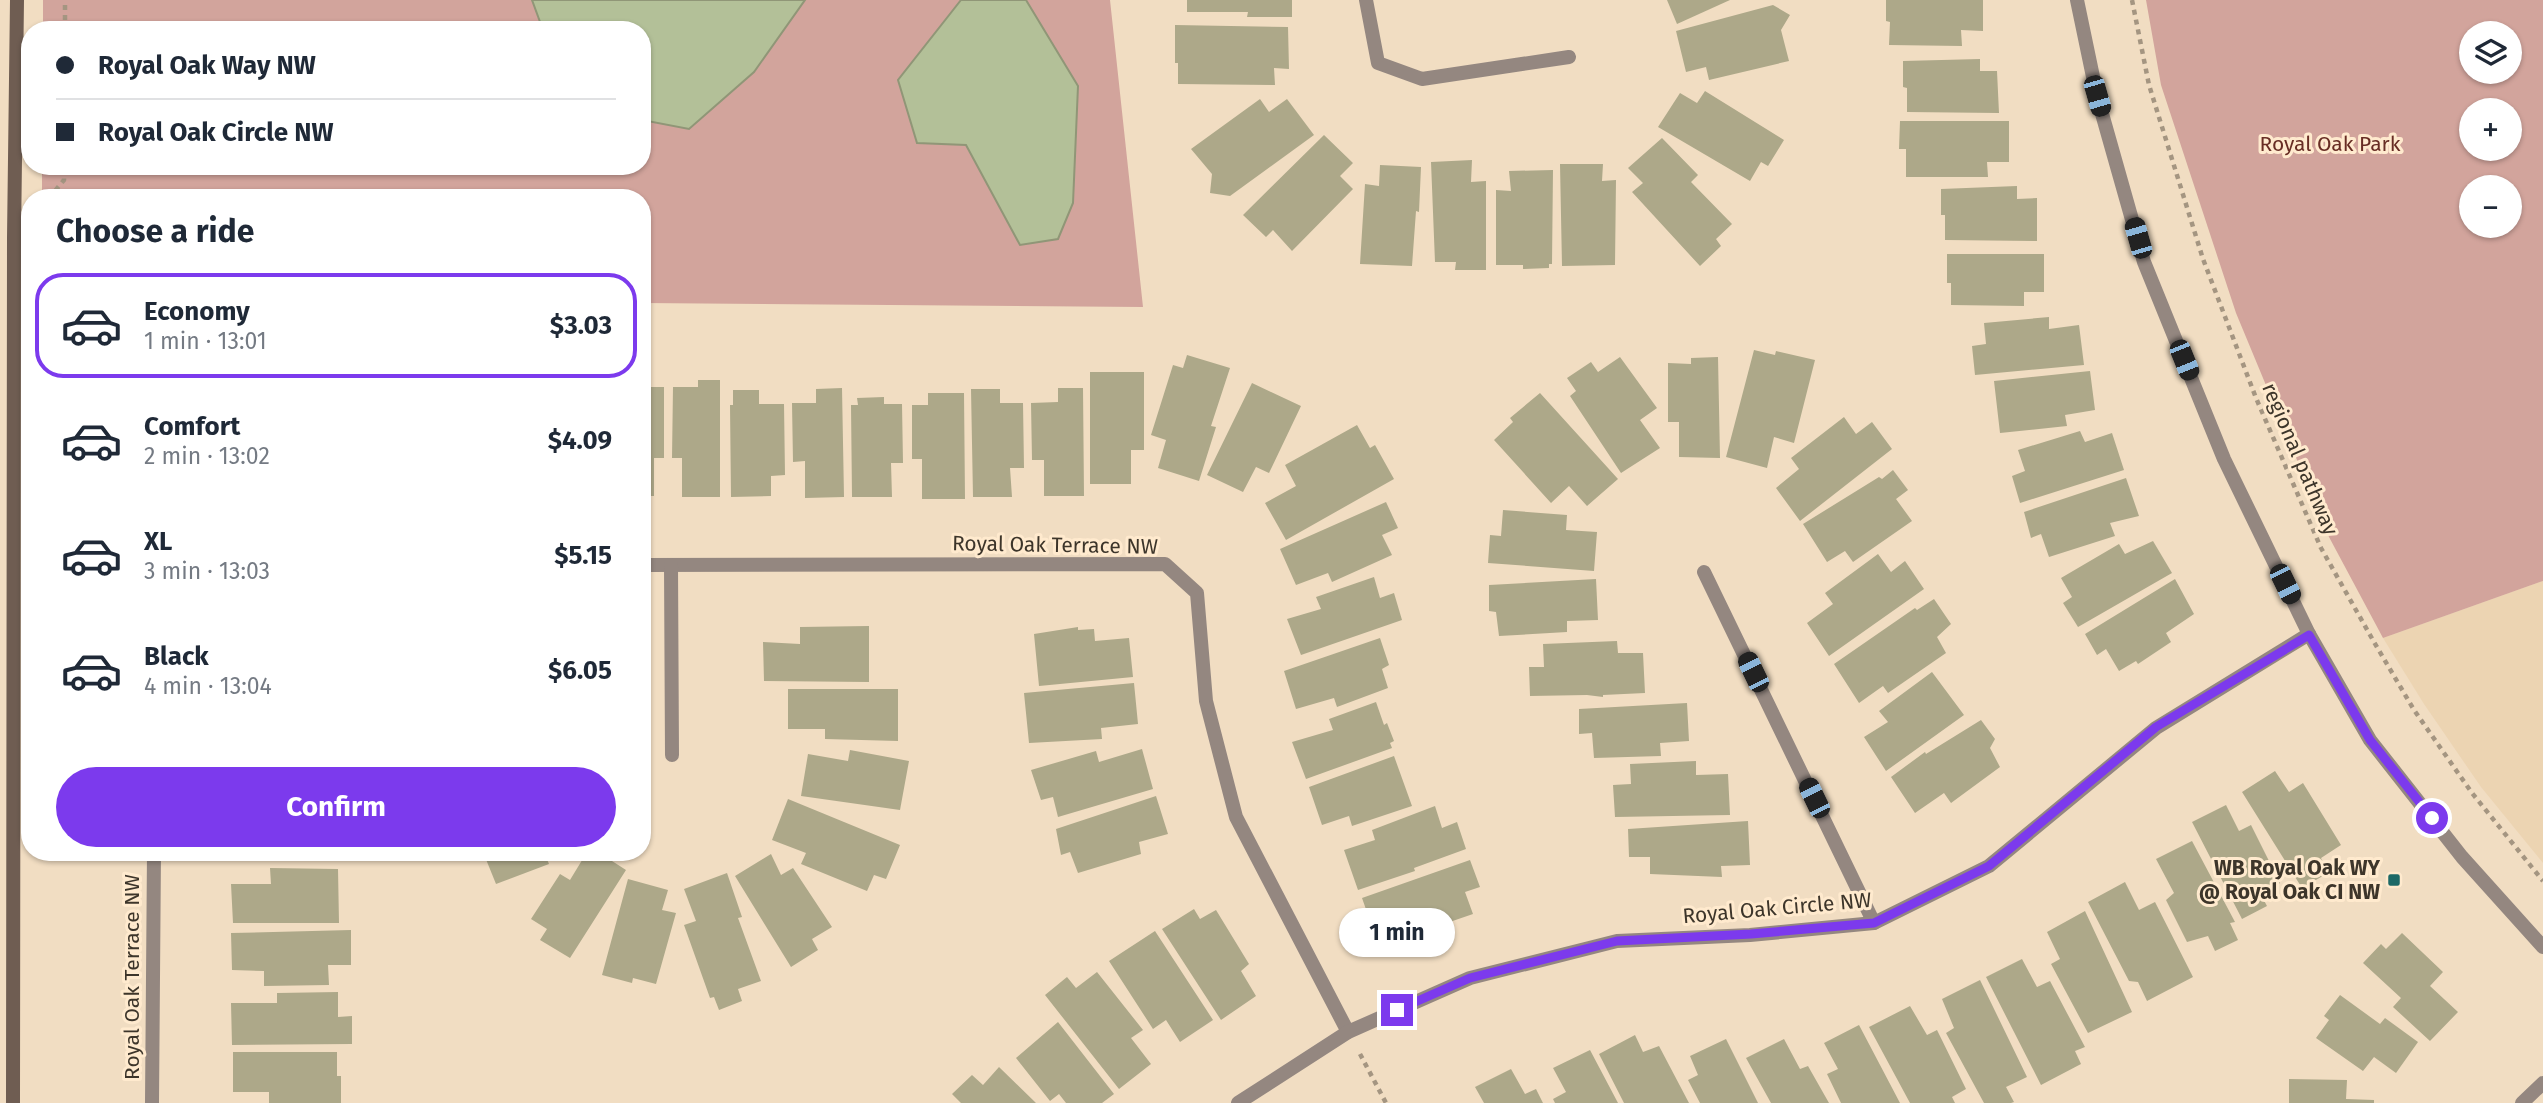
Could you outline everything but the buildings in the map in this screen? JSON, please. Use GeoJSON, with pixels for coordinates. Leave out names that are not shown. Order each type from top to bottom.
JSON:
{"type":"FeatureCollection","features":[{"type":"Feature","properties":{"kind":"main road"},"geometry":{"type":"LineString","coordinates":[[13,1103],[17,0]]}},
{"type":"Feature","properties":{"kind":"street"},"geometry":{"type":"LineString","coordinates":[[1366,0],[1378,63],[1422,79],[1569,57]]}},
{"type":"Feature","properties":{"kind":"street"},"geometry":{"type":"LineString","coordinates":[[2077,0],[2097,96],[2144,262],[2224,459],[2309,635],[2370,740],[2462,857],[2543,947]]}},
{"type":"Feature","properties":{"kind":"street","name":"Royal Oak Terrace NW"},"geometry":{"type":"LineString","coordinates":[[651,565],[1165,564],[1197,593],[1206,701],[1236,817],[1348,1032]]}},
{"type":"Feature","properties":{"kind":"street"},"geometry":{"type":"LineString","coordinates":[[671,565],[672,755]]}},
{"type":"Feature","properties":{"kind":"street"},"geometry":{"type":"LineString","coordinates":[[1704,572],[1874,923]]}},
{"type":"Feature","properties":{"kind":"street","name":"Royal Oak Circle NW"},"geometry":{"type":"LineString","coordinates":[[1238,1103],[1348,1032],[1470,978],[1617,941],[1751,934],[1874,923],[1989,866],[2156,727],[2309,635]]}},
{"type":"Feature","properties":{"kind":"street","name":"Royal Oak Terrace NW"},"geometry":{"type":"LineString","coordinates":[[152,1103],[153,861]]}},
{"type":"Feature","properties":{"kind":"street"},"geometry":{"type":"LineString","coordinates":[[2522,1103],[2543,1083]]}},
{"type":"Feature","properties":{"kind":"path"},"geometry":{"type":"LineString","coordinates":[[65,0],[65,21]]}},
{"type":"Feature","properties":{"kind":"path","name":"regional pathway"},"geometry":{"type":"LineString","coordinates":[[2132,0],[2150,85],[2203,259],[2256,398],[2321,548],[2414,710],[2472,793],[2543,881]]}},
{"type":"Feature","properties":{"kind":"path"},"geometry":{"type":"LineString","coordinates":[[1348,1032],[1386,1103]]}},
{"type":"Feature","properties":{"kind":"shaded area"},"geometry":{"type":"Polygon","coordinates":[[[532,0],[805,0],[754,72],[689,129],[651,122],[651,21],[540,21],[532,0]]]}},
{"type":"Feature","properties":{"kind":"shaded area"},"geometry":{"type":"Polygon","coordinates":[[[961,0],[1026,0],[1078,86],[1073,203],[1058,239],[1020,245],[966,145],[917,143],[898,80],[961,0]]]}},
{"type":"Feature","properties":{"kind":"shaded area"},"geometry":{"type":"Polygon","coordinates":[[[2543,581],[2543,863],[2481,787],[2383,638],[2543,581]]]}},
{"type":"Feature","properties":{"kind":"green space"},"geometry":{"type":"Polygon","coordinates":[[[43,0],[1110,0],[1143,307],[651,303],[651,189],[42,189],[42,175],[651,175],[651,21],[43,21],[43,0]]]}},
{"type":"Feature","properties":{"kind":"green space","name":"Royal Oak Park"},"geometry":{"type":"Polygon","coordinates":[[[2146,0],[2543,0],[2543,581],[2383,638],[2329,537],[2236,313],[2161,85],[2146,0]]]}},
{"type":"Feature","properties":{"kind":"place","name":"WB Royal Oak WY @ Royal Oak CI NW"},"geometry":{"type":"Point","coordinates":[2394,880]}},
{"type":"Feature","properties":{"kind":"route"},"geometry":{"type":"LineString","coordinates":[[1397,1010],[1470,978],[1617,941],[1751,934],[1874,923],[1989,866],[2156,727],[2309,635],[2370,740],[2432,818]]}}]}
